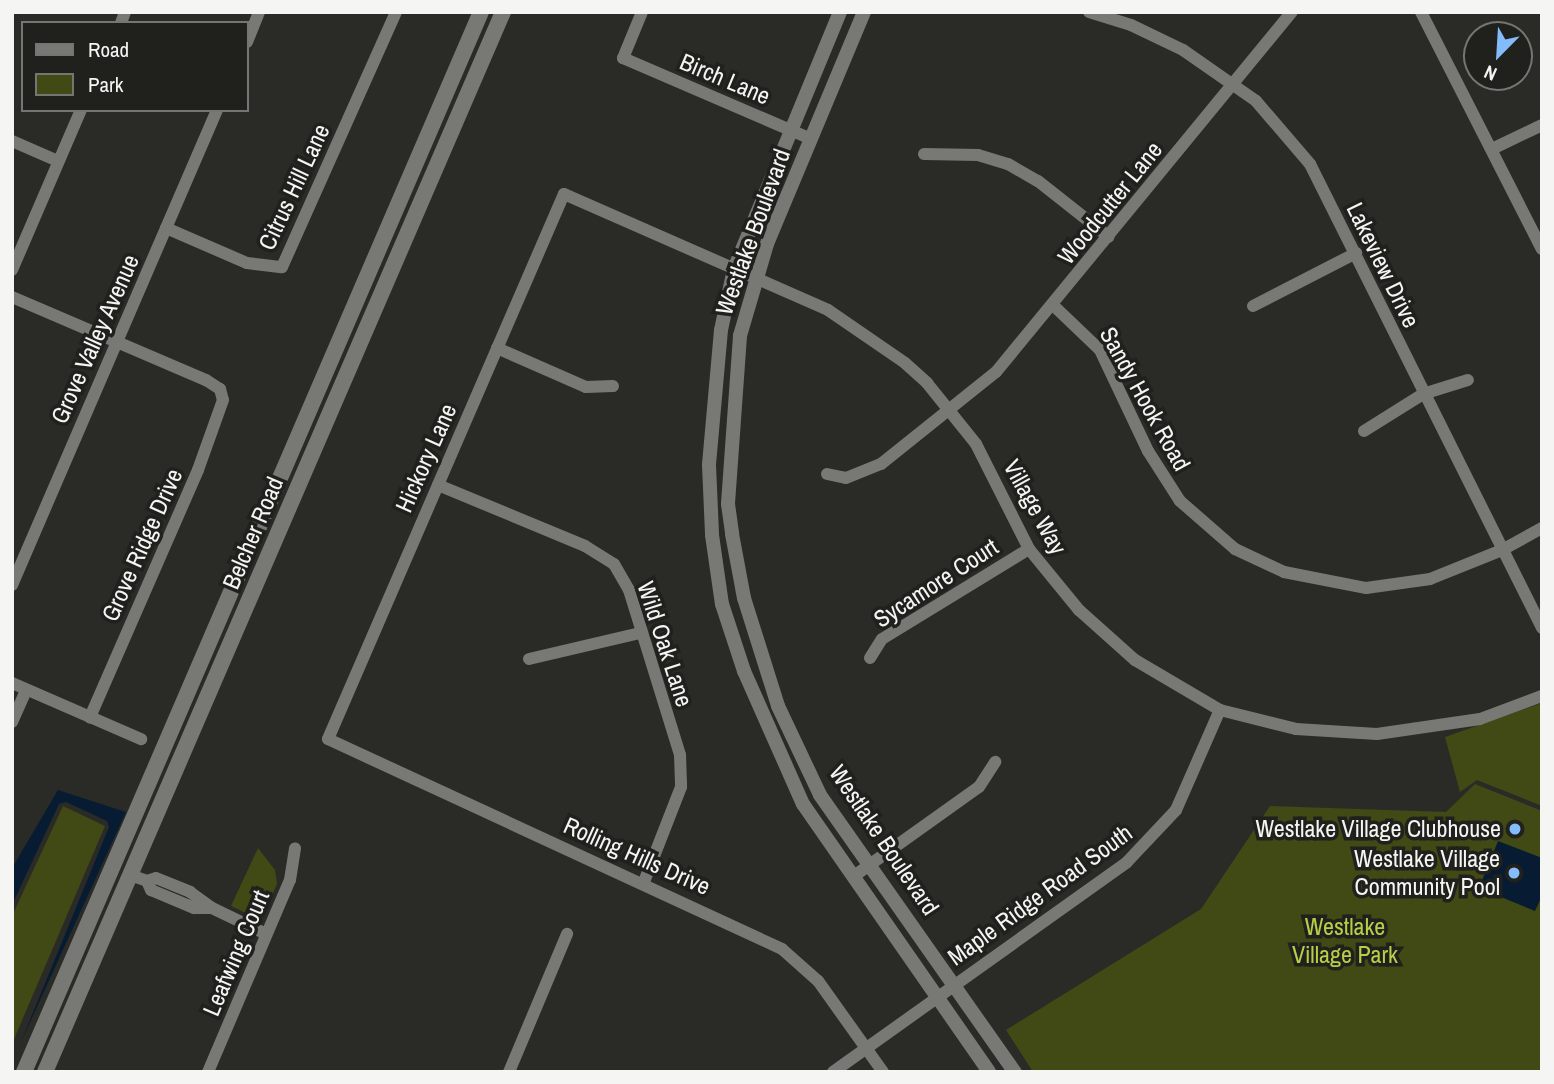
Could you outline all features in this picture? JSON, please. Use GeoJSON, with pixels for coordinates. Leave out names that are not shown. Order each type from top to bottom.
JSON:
{"type":"FeatureCollection","features":[{"type":"Feature","properties":{"kind":"main road","name":"Belcher Road"},"geometry":{"type":"LineString","coordinates":[[24,1072],[481,12]]}},
{"type":"Feature","properties":{"kind":"main road","name":"Belcher Road"},"geometry":{"type":"LineString","coordinates":[[45,1072],[500,13]]}},
{"type":"Feature","properties":{"kind":"main road"},"geometry":{"type":"LineString","coordinates":[[111,867],[130,874]]}},
{"type":"Feature","properties":{"kind":"street"},"geometry":{"type":"LineString","coordinates":[[248,39],[259,12]]}},
{"type":"Feature","properties":{"kind":"street","name":"Citrus Hill Lane"},"geometry":{"type":"LineString","coordinates":[[166,228],[247,263],[282,267],[396,12]]}},
{"type":"Feature","properties":{"kind":"street","name":"Birch Lane"},"geometry":{"type":"LineString","coordinates":[[642,12],[623,58],[811,139]]}},
{"type":"Feature","properties":{"kind":"street","name":"Westlake Boulevard"},"geometry":{"type":"LineString","coordinates":[[840,12],[788,129],[734,269],[721,330],[709,464],[722,604],[763,721],[803,804],[989,1072]]}},
{"type":"Feature","properties":{"kind":"street","name":"Westlake Boulevard"},"geometry":{"type":"LineString","coordinates":[[864,12],[756,277],[736,371],[728,505],[744,598],[778,706],[820,795],[1015,1072]]}},
{"type":"Feature","properties":{"kind":"street","name":"Lakeview Drive"},"geometry":{"type":"LineString","coordinates":[[1089,12],[1131,25],[1183,50],[1255,102],[1310,164],[1542,628]]}},
{"type":"Feature","properties":{"kind":"street","name":"Woodcutter Lane"},"geometry":{"type":"LineString","coordinates":[[827,474],[846,478],[881,464],[996,372],[1054,306],[1231,84],[1292,12]]}},
{"type":"Feature","properties":{"kind":"street"},"geometry":{"type":"LineString","coordinates":[[1421,12],[1542,248]]}},
{"type":"Feature","properties":{"kind":"street"},"geometry":{"type":"LineString","coordinates":[[12,271],[80,112]]}},
{"type":"Feature","properties":{"kind":"street","name":"Grove Valley Avenue"},"geometry":{"type":"LineString","coordinates":[[12,585],[115,341],[216,112]]}},
{"type":"Feature","properties":{"kind":"street"},"geometry":{"type":"LineString","coordinates":[[1492,149],[1542,125]]}},
{"type":"Feature","properties":{"kind":"street"},"geometry":{"type":"LineString","coordinates":[[12,141],[58,161]]}},
{"type":"Feature","properties":{"kind":"street"},"geometry":{"type":"LineString","coordinates":[[924,154],[978,155],[1008,164],[1038,181],[1110,237]]}},
{"type":"Feature","properties":{"kind":"street","name":"Village Way"},"geometry":{"type":"LineString","coordinates":[[564,194],[756,277],[856,326],[905,363],[949,410],[981,454],[1029,549],[1106,636],[1135,660],[1220,710],[1296,729],[1377,734],[1480,719],[1542,696]]}},
{"type":"Feature","properties":{"kind":"street","name":"Hickory Lane"},"geometry":{"type":"LineString","coordinates":[[328,739],[564,194]]}},
{"type":"Feature","properties":{"kind":"street"},"geometry":{"type":"LineString","coordinates":[[1253,306],[1356,253]]}},
{"type":"Feature","properties":{"kind":"street"},"geometry":{"type":"LineString","coordinates":[[12,297],[115,341]]}},
{"type":"Feature","properties":{"kind":"street","name":"Sandy Hook Road"},"geometry":{"type":"LineString","coordinates":[[1054,306],[1100,351],[1148,451],[1180,501],[1235,549],[1284,572],[1366,588],[1430,579],[1502,550],[1542,528]]}},
{"type":"Feature","properties":{"kind":"street","name":"Grove Ridge Drive"},"geometry":{"type":"LineString","coordinates":[[90,717],[222,411],[219,389],[115,341]]}},
{"type":"Feature","properties":{"kind":"street"},"geometry":{"type":"LineString","coordinates":[[497,348],[586,387],[613,386]]}},
{"type":"Feature","properties":{"kind":"street"},"geometry":{"type":"LineString","coordinates":[[1364,431],[1423,394],[1468,380]]}},
{"type":"Feature","properties":{"kind":"street","name":"Wild Oak Lane"},"geometry":{"type":"LineString","coordinates":[[438,485],[585,545],[614,564],[629,590],[640,633],[680,755],[681,787],[644,882]]}},
{"type":"Feature","properties":{"kind":"street","name":"Sycamore Court"},"geometry":{"type":"LineString","coordinates":[[870,658],[882,639],[1029,549]]}},
{"type":"Feature","properties":{"kind":"street"},"geometry":{"type":"LineString","coordinates":[[529,659],[640,633]]}},
{"type":"Feature","properties":{"kind":"street"},"geometry":{"type":"LineString","coordinates":[[12,683],[141,739]]}},
{"type":"Feature","properties":{"kind":"street"},"geometry":{"type":"LineString","coordinates":[[12,722],[26,690]]}},
{"type":"Feature","properties":{"kind":"street","name":"Maple Ridge Road South"},"geometry":{"type":"LineString","coordinates":[[833,1072],[865,1046],[1083,895],[1152,839],[1176,810],[1220,710]]}},
{"type":"Feature","properties":{"kind":"street","name":"Rolling Hills Drive"},"geometry":{"type":"LineString","coordinates":[[328,739],[644,882],[782,949],[818,981],[883,1072]]}},
{"type":"Feature","properties":{"kind":"street"},"geometry":{"type":"LineString","coordinates":[[854,876],[979,787],[995,762]]}},
{"type":"Feature","properties":{"kind":"street","name":"Leafwing Court"},"geometry":{"type":"LineString","coordinates":[[208,1072],[290,880],[295,848]]}},
{"type":"Feature","properties":{"kind":"street"},"geometry":{"type":"LineString","coordinates":[[130,874],[147,881],[150,890],[187,898],[267,934]]}},
{"type":"Feature","properties":{"kind":"street"},"geometry":{"type":"LineString","coordinates":[[509,1072],[567,934]]}},
{"type":"Feature","properties":{"kind":"green space"},"geometry":{"type":"Polygon","coordinates":[[[1542,703],[1542,806],[1477,780],[1460,792],[1445,737],[1542,703]]]}},
{"type":"Feature","properties":{"kind":"green space","name":"Westlake Village Park"},"geometry":{"type":"Polygon","coordinates":[[[1475,784],[1542,811],[1542,1072],[1033,1072],[1006,1030],[1201,909],[1270,806],[1446,812],[1475,784]]]}},
{"type":"Feature","properties":{"kind":"green space"},"geometry":{"type":"Polygon","coordinates":[[[63,806],[105,826],[12,1044],[12,916],[63,806]]]}},
{"type":"Feature","properties":{"kind":"green space"},"geometry":{"type":"Polygon","coordinates":[[[258,848],[275,870],[277,884],[261,920],[231,906],[258,848]]]}},
{"type":"Feature","properties":{"kind":"water"},"geometry":{"type":"Polygon","coordinates":[[[58,790],[126,812],[21,1042],[109,827],[107,821],[66,802],[59,804],[12,905],[12,868],[58,790]]]}},
{"type":"Feature","properties":{"kind":"water","name":"Westlake Village Community Pool"},"geometry":{"type":"Polygon","coordinates":[[[1498,841],[1542,858],[1542,896],[1535,911],[1479,888],[1498,841]]]}},
{"type":"Feature","properties":{"kind":"place","name":"Westlake Village Clubhouse"},"geometry":{"type":"Point","coordinates":[1515,829]}},
{"type":"Feature","properties":{"kind":"place","name":"Westlake Village Community Pool"},"geometry":{"type":"Point","coordinates":[1514,873]}}]}
